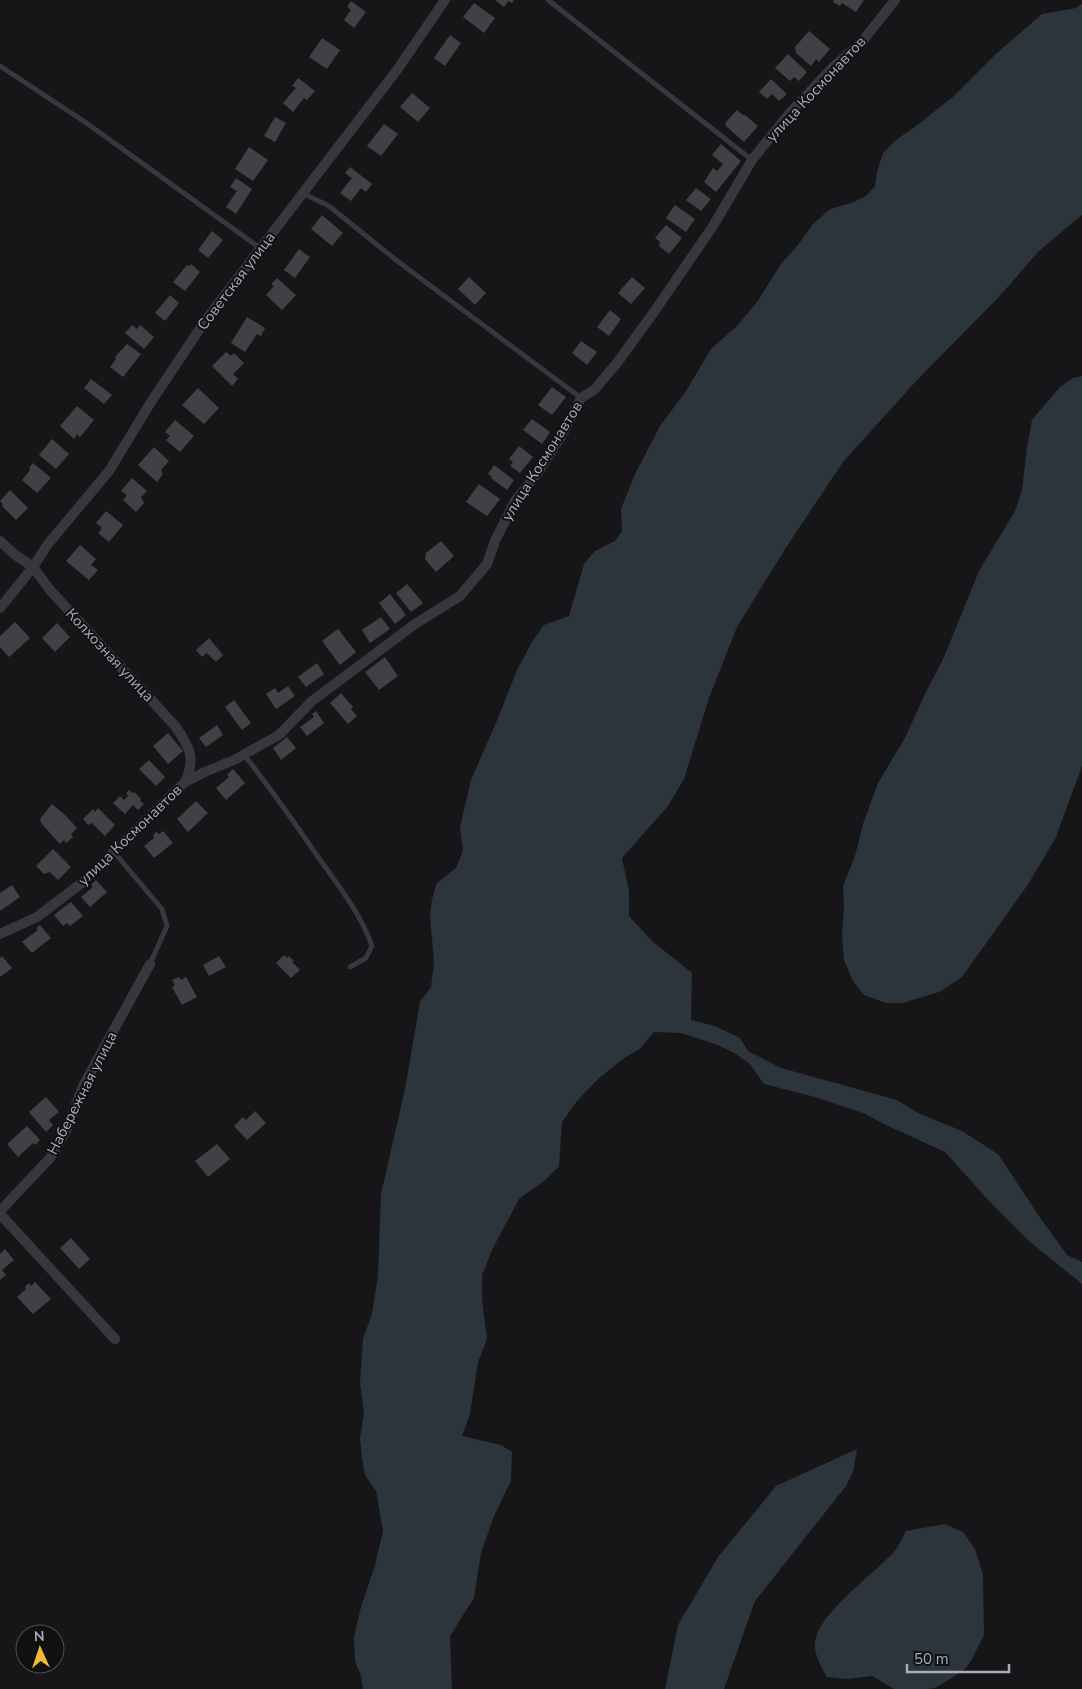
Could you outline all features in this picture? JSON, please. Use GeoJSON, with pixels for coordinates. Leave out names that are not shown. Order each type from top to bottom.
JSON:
{"type":"FeatureCollection","features":[{"type":"Feature","properties":{"kind":"street","name":"Советская улица"},"geometry":{"type":"LineString","coordinates":[[0,608],[33,567],[48,544],[109,471],[151,402],[205,321],[397,70],[445,0]]}},
{"type":"Feature","properties":{"kind":"street","name":"улица Космонавтов"},"geometry":{"type":"LineString","coordinates":[[0,934],[37,917],[83,882],[185,782],[244,755],[279,735],[312,701],[415,624],[460,596],[487,564],[495,541],[515,501],[537,474],[563,433],[581,398],[594,390],[617,363],[654,312],[713,226],[752,160],[789,114],[833,67],[861,43],[895,0]]}},
{"type":"Feature","properties":{"kind":"street","name":"Колхозная улица"},"geometry":{"type":"LineString","coordinates":[[0,541],[14,554],[33,567],[50,590],[175,726],[187,742],[191,754],[191,770],[185,782]]}},
{"type":"Feature","properties":{"kind":"street","name":"Набережная улица"},"geometry":{"type":"LineString","coordinates":[[115,1339],[0,1213],[50,1158],[67,1129],[83,1086],[150,964]]}},
{"type":"Feature","properties":{"kind":"lane"},"geometry":{"type":"LineString","coordinates":[[548,0],[752,160]]}},
{"type":"Feature","properties":{"kind":"lane"},"geometry":{"type":"LineString","coordinates":[[0,66],[85,122],[260,248]]}},
{"type":"Feature","properties":{"kind":"lane"},"geometry":{"type":"LineString","coordinates":[[302,193],[329,206],[396,260],[581,398]]}},
{"type":"Feature","properties":{"kind":"lane"},"geometry":{"type":"LineString","coordinates":[[244,755],[268,785],[347,898],[366,929],[372,946],[366,958],[350,967]]}},
{"type":"Feature","properties":{"kind":"lane"},"geometry":{"type":"LineString","coordinates":[[114,852],[162,909],[167,926],[150,964]]}},
{"type":"Feature","properties":{"kind":"shaded area"},"geometry":{"type":"Polygon","coordinates":[[[1082,4],[1082,215],[1039,251],[997,299],[918,379],[843,462],[787,546],[737,627],[709,698],[684,779],[668,806],[622,858],[629,891],[629,916],[652,941],[692,973],[691,1020],[715,1026],[740,1038],[748,1051],[781,1068],[897,1100],[918,1113],[962,1131],[998,1154],[1067,1255],[1082,1262],[1082,1284],[1029,1241],[991,1203],[945,1152],[863,1113],[815,1097],[764,1084],[750,1064],[718,1045],[681,1033],[654,1032],[640,1049],[624,1058],[598,1079],[577,1101],[562,1122],[559,1166],[544,1181],[519,1199],[493,1248],[482,1275],[482,1300],[487,1339],[478,1362],[470,1414],[462,1436],[501,1445],[512,1452],[511,1481],[494,1516],[481,1553],[474,1598],[450,1636],[452,1689],[363,1689],[361,1676],[355,1661],[354,1637],[383,1531],[376,1491],[365,1475],[360,1438],[364,1413],[360,1383],[363,1339],[372,1314],[378,1276],[381,1194],[405,1089],[420,1002],[431,987],[434,962],[430,916],[432,899],[437,883],[456,868],[463,851],[460,827],[471,780],[517,670],[532,642],[544,625],[569,616],[584,564],[595,551],[615,541],[622,531],[621,509],[635,474],[660,426],[686,391],[711,349],[737,326],[757,302],[781,264],[812,225],[830,209],[854,202],[866,196],[875,186],[883,153],[896,140],[954,96],[997,53],[1042,14],[1076,8],[1082,4]]]}},
{"type":"Feature","properties":{"kind":"shaded area"},"geometry":{"type":"Polygon","coordinates":[[[1082,376],[1082,766],[1056,837],[1029,883],[962,977],[939,992],[903,1003],[886,1003],[864,995],[853,981],[844,960],[842,935],[843,886],[855,856],[863,824],[878,783],[905,738],[944,657],[979,571],[1015,511],[1022,490],[1032,420],[1060,387],[1073,378],[1082,376]]]}},
{"type":"Feature","properties":{"kind":"shaded area"},"geometry":{"type":"Polygon","coordinates":[[[857,1449],[853,1472],[846,1486],[755,1601],[724,1689],[665,1689],[678,1625],[718,1557],[776,1486],[857,1449]]]}},
{"type":"Feature","properties":{"kind":"shaded area"},"geometry":{"type":"Polygon","coordinates":[[[945,1524],[963,1532],[975,1549],[983,1575],[984,1635],[971,1661],[963,1671],[935,1688],[927,1689],[894,1689],[872,1676],[847,1679],[827,1677],[817,1658],[815,1642],[828,1616],[838,1604],[892,1554],[906,1531],[945,1524]]]}},
{"type":"Feature","properties":{"kind":"building"},"geometry":{"type":"Polygon","coordinates":[[[495,0],[514,0],[512,3],[508,1],[504,7],[495,0]]]}},
{"type":"Feature","properties":{"kind":"building"},"geometry":{"type":"Polygon","coordinates":[[[834,0],[864,0],[856,12],[842,3],[840,6],[833,2],[834,0]]]}},
{"type":"Feature","properties":{"kind":"building"},"geometry":{"type":"Polygon","coordinates":[[[351,1],[366,12],[354,28],[344,20],[351,10],[347,7],[351,1]]]}},
{"type":"Feature","properties":{"kind":"building"},"geometry":{"type":"Polygon","coordinates":[[[474,3],[495,18],[484,33],[463,17],[474,3]]]}},
{"type":"Feature","properties":{"kind":"building"},"geometry":{"type":"Polygon","coordinates":[[[809,31],[830,49],[819,62],[816,59],[811,66],[796,53],[795,47],[809,31]]]}},
{"type":"Feature","properties":{"kind":"building"},"geometry":{"type":"Polygon","coordinates":[[[450,35],[461,43],[445,66],[434,58],[450,35]]]}},
{"type":"Feature","properties":{"kind":"building"},"geometry":{"type":"Polygon","coordinates":[[[322,38],[340,50],[327,69],[309,57],[322,38]]]}},
{"type":"Feature","properties":{"kind":"building"},"geometry":{"type":"Polygon","coordinates":[[[788,54],[807,72],[799,81],[794,77],[790,81],[775,68],[788,54]]]}},
{"type":"Feature","properties":{"kind":"building"},"geometry":{"type":"Polygon","coordinates":[[[298,78],[315,91],[307,100],[304,98],[293,112],[283,103],[296,88],[292,86],[298,78]]]}},
{"type":"Feature","properties":{"kind":"building"},"geometry":{"type":"Polygon","coordinates":[[[771,79],[787,94],[779,101],[772,94],[767,99],[759,92],[771,79]]]}},
{"type":"Feature","properties":{"kind":"building"},"geometry":{"type":"Polygon","coordinates":[[[412,93],[430,108],[418,122],[400,107],[412,93]]]}},
{"type":"Feature","properties":{"kind":"building"},"geometry":{"type":"Polygon","coordinates":[[[737,110],[758,126],[744,142],[725,123],[737,110]]]}},
{"type":"Feature","properties":{"kind":"building"},"geometry":{"type":"Polygon","coordinates":[[[275,117],[286,123],[275,142],[264,136],[275,117]]]}},
{"type":"Feature","properties":{"kind":"building"},"geometry":{"type":"Polygon","coordinates":[[[384,124],[398,134],[381,156],[367,146],[384,124]]]}},
{"type":"Feature","properties":{"kind":"building"},"geometry":{"type":"Polygon","coordinates":[[[721,144],[741,161],[716,192],[704,182],[713,168],[717,171],[723,164],[712,155],[721,144]]]}},
{"type":"Feature","properties":{"kind":"building"},"geometry":{"type":"Polygon","coordinates":[[[249,147],[268,160],[253,181],[235,169],[249,147]]]}},
{"type":"Feature","properties":{"kind":"building"},"geometry":{"type":"Polygon","coordinates":[[[350,167],[372,184],[366,192],[361,188],[351,201],[340,193],[352,178],[345,173],[350,167]]]}},
{"type":"Feature","properties":{"kind":"building"},"geometry":{"type":"Polygon","coordinates":[[[236,178],[252,189],[236,214],[226,207],[237,191],[230,187],[236,178]]]}},
{"type":"Feature","properties":{"kind":"building"},"geometry":{"type":"Polygon","coordinates":[[[696,188],[711,199],[701,211],[686,200],[696,188]]]}},
{"type":"Feature","properties":{"kind":"building"},"geometry":{"type":"Polygon","coordinates":[[[675,205],[695,219],[686,232],[666,218],[675,205]]]}},
{"type":"Feature","properties":{"kind":"building"},"geometry":{"type":"Polygon","coordinates":[[[322,215],[343,233],[332,246],[311,229],[322,215]]]}},
{"type":"Feature","properties":{"kind":"building"},"geometry":{"type":"Polygon","coordinates":[[[666,225],[682,238],[669,254],[659,246],[660,242],[655,238],[666,225]]]}},
{"type":"Feature","properties":{"kind":"building"},"geometry":{"type":"Polygon","coordinates":[[[212,231],[223,240],[208,258],[198,250],[212,231]]]}},
{"type":"Feature","properties":{"kind":"building"},"geometry":{"type":"Polygon","coordinates":[[[299,249],[310,257],[295,278],[284,270],[299,249]]]}},
{"type":"Feature","properties":{"kind":"building"},"geometry":{"type":"Polygon","coordinates":[[[191,264],[200,272],[185,291],[173,282],[187,265],[191,264]]]}},
{"type":"Feature","properties":{"kind":"building"},"geometry":{"type":"Polygon","coordinates":[[[469,277],[486,293],[475,305],[458,289],[469,277]]]}},
{"type":"Feature","properties":{"kind":"building"},"geometry":{"type":"Polygon","coordinates":[[[632,277],[645,288],[631,304],[618,293],[632,277]]]}},
{"type":"Feature","properties":{"kind":"building"},"geometry":{"type":"Polygon","coordinates":[[[277,278],[296,295],[282,310],[266,295],[274,286],[271,284],[277,278]]]}},
{"type":"Feature","properties":{"kind":"building"},"geometry":{"type":"Polygon","coordinates":[[[170,295],[179,303],[165,321],[155,313],[170,295]]]}},
{"type":"Feature","properties":{"kind":"building"},"geometry":{"type":"Polygon","coordinates":[[[610,310],[621,319],[609,336],[597,327],[610,310]]]}},
{"type":"Feature","properties":{"kind":"building"},"geometry":{"type":"Polygon","coordinates":[[[247,317],[265,328],[261,336],[257,334],[245,352],[231,343],[247,317]]]}},
{"type":"Feature","properties":{"kind":"building"},"geometry":{"type":"Polygon","coordinates":[[[132,325],[137,329],[140,325],[154,337],[144,349],[125,333],[132,325]]]}},
{"type":"Feature","properties":{"kind":"building"},"geometry":{"type":"Polygon","coordinates":[[[581,341],[597,352],[587,365],[572,353],[581,341]]]}},
{"type":"Feature","properties":{"kind":"building"},"geometry":{"type":"Polygon","coordinates":[[[127,344],[141,354],[123,377],[110,367],[116,359],[115,357],[127,344]]]}},
{"type":"Feature","properties":{"kind":"building"},"geometry":{"type":"Polygon","coordinates":[[[226,352],[231,356],[234,353],[244,363],[233,374],[238,379],[232,386],[212,366],[226,352]]]}},
{"type":"Feature","properties":{"kind":"building"},"geometry":{"type":"Polygon","coordinates":[[[91,379],[112,395],[104,404],[84,388],[91,379]]]}},
{"type":"Feature","properties":{"kind":"building"},"geometry":{"type":"Polygon","coordinates":[[[552,387],[566,397],[552,415],[538,405],[552,387]]]}},
{"type":"Feature","properties":{"kind":"building"},"geometry":{"type":"Polygon","coordinates":[[[198,388],[219,408],[204,424],[182,405],[198,388]]]}},
{"type":"Feature","properties":{"kind":"building"},"geometry":{"type":"Polygon","coordinates":[[[77,406],[94,420],[80,437],[77,434],[74,439],[60,426],[77,406]]]}},
{"type":"Feature","properties":{"kind":"building"},"geometry":{"type":"Polygon","coordinates":[[[532,419],[550,432],[542,444],[523,430],[532,419]]]}},
{"type":"Feature","properties":{"kind":"building"},"geometry":{"type":"Polygon","coordinates":[[[175,420],[194,436],[180,452],[166,440],[170,436],[165,432],[175,420]]]}},
{"type":"Feature","properties":{"kind":"building"},"geometry":{"type":"Polygon","coordinates":[[[52,439],[69,454],[56,469],[39,455],[52,439]]]}},
{"type":"Feature","properties":{"kind":"building"},"geometry":{"type":"Polygon","coordinates":[[[519,446],[533,457],[520,473],[510,466],[513,462],[509,459],[519,446]]]}},
{"type":"Feature","properties":{"kind":"building"},"geometry":{"type":"Polygon","coordinates":[[[154,447],[169,461],[161,470],[163,474],[157,482],[138,465],[154,447]]]}},
{"type":"Feature","properties":{"kind":"building"},"geometry":{"type":"Polygon","coordinates":[[[33,463],[51,478],[37,493],[22,480],[33,463]]]}},
{"type":"Feature","properties":{"kind":"building"},"geometry":{"type":"Polygon","coordinates":[[[494,465],[514,480],[507,490],[488,474],[494,465]]]}},
{"type":"Feature","properties":{"kind":"building"},"geometry":{"type":"Polygon","coordinates":[[[132,478],[147,491],[141,497],[144,503],[136,512],[123,500],[127,495],[121,491],[132,478]]]}},
{"type":"Feature","properties":{"kind":"building"},"geometry":{"type":"Polygon","coordinates":[[[479,484],[500,499],[487,516],[466,502],[479,484]]]}},
{"type":"Feature","properties":{"kind":"building"},"geometry":{"type":"Polygon","coordinates":[[[10,490],[28,508],[16,520],[2,506],[3,504],[0,501],[10,490]]]}},
{"type":"Feature","properties":{"kind":"building"},"geometry":{"type":"Polygon","coordinates":[[[106,511],[123,525],[109,542],[98,533],[102,528],[96,523],[106,511]]]}},
{"type":"Feature","properties":{"kind":"building"},"geometry":{"type":"Polygon","coordinates":[[[441,541],[454,556],[436,572],[425,559],[426,553],[441,541]]]}},
{"type":"Feature","properties":{"kind":"building"},"geometry":{"type":"Polygon","coordinates":[[[80,545],[96,559],[91,565],[98,570],[89,580],[66,561],[80,545]]]}},
{"type":"Feature","properties":{"kind":"building"},"geometry":{"type":"Polygon","coordinates":[[[407,584],[423,603],[411,612],[396,593],[407,584]]]}},
{"type":"Feature","properties":{"kind":"building"},"geometry":{"type":"Polygon","coordinates":[[[390,594],[406,615],[395,624],[379,603],[390,594]]]}},
{"type":"Feature","properties":{"kind":"building"},"geometry":{"type":"Polygon","coordinates":[[[381,617],[390,629],[370,643],[362,630],[381,617]]]}},
{"type":"Feature","properties":{"kind":"building"},"geometry":{"type":"Polygon","coordinates":[[[15,622],[30,638],[9,657],[0,647],[0,636],[15,622]]]}},
{"type":"Feature","properties":{"kind":"building"},"geometry":{"type":"Polygon","coordinates":[[[57,623],[70,637],[55,652],[42,638],[57,623]]]}},
{"type":"Feature","properties":{"kind":"building"},"geometry":{"type":"Polygon","coordinates":[[[338,629],[356,652],[340,665],[322,641],[338,629]]]}},
{"type":"Feature","properties":{"kind":"building"},"geometry":{"type":"Polygon","coordinates":[[[209,638],[223,655],[216,662],[207,653],[202,657],[196,650],[209,638]]]}},
{"type":"Feature","properties":{"kind":"building"},"geometry":{"type":"Polygon","coordinates":[[[385,657],[398,676],[379,690],[365,672],[385,657]]]}},
{"type":"Feature","properties":{"kind":"building"},"geometry":{"type":"Polygon","coordinates":[[[317,663],[324,674],[306,687],[298,677],[317,663]]]}},
{"type":"Feature","properties":{"kind":"building"},"geometry":{"type":"Polygon","coordinates":[[[288,686],[295,696],[276,709],[266,694],[275,688],[278,693],[288,686]]]}},
{"type":"Feature","properties":{"kind":"building"},"geometry":{"type":"Polygon","coordinates":[[[341,693],[353,707],[351,709],[357,716],[348,724],[330,703],[341,693]]]}},
{"type":"Feature","properties":{"kind":"building"},"geometry":{"type":"Polygon","coordinates":[[[234,700],[251,723],[242,730],[225,707],[234,700]]]}},
{"type":"Feature","properties":{"kind":"building"},"geometry":{"type":"Polygon","coordinates":[[[316,711],[324,723],[307,736],[300,727],[314,717],[312,714],[316,711]]]}},
{"type":"Feature","properties":{"kind":"building"},"geometry":{"type":"Polygon","coordinates":[[[217,725],[223,735],[206,747],[199,738],[217,725]]]}},
{"type":"Feature","properties":{"kind":"building"},"geometry":{"type":"Polygon","coordinates":[[[168,733],[183,751],[168,764],[153,746],[168,733]]]}},
{"type":"Feature","properties":{"kind":"building"},"geometry":{"type":"Polygon","coordinates":[[[287,737],[296,748],[281,760],[273,748],[287,737]]]}},
{"type":"Feature","properties":{"kind":"building"},"geometry":{"type":"Polygon","coordinates":[[[149,760],[165,777],[156,786],[139,769],[149,760]]]}},
{"type":"Feature","properties":{"kind":"building"},"geometry":{"type":"Polygon","coordinates":[[[233,769],[245,783],[226,800],[216,788],[229,777],[227,775],[233,769]]]}},
{"type":"Feature","properties":{"kind":"building"},"geometry":{"type":"Polygon","coordinates":[[[129,790],[132,793],[134,792],[144,804],[138,810],[133,805],[125,814],[113,803],[120,796],[124,800],[128,796],[126,793],[129,790]]]}},
{"type":"Feature","properties":{"kind":"building"},"geometry":{"type":"Polygon","coordinates":[[[196,801],[208,813],[188,832],[177,819],[196,801]]]}},
{"type":"Feature","properties":{"kind":"building"},"geometry":{"type":"Polygon","coordinates":[[[52,804],[77,828],[71,834],[73,837],[66,843],[64,840],[60,844],[41,823],[40,819],[52,804]]]}},
{"type":"Feature","properties":{"kind":"building"},"geometry":{"type":"Polygon","coordinates":[[[98,808],[115,825],[105,836],[92,823],[88,825],[83,819],[93,809],[95,812],[98,808]]]}},
{"type":"Feature","properties":{"kind":"building"},"geometry":{"type":"Polygon","coordinates":[[[163,831],[173,843],[154,858],[144,846],[154,838],[153,835],[156,832],[159,834],[163,831]]]}},
{"type":"Feature","properties":{"kind":"building"},"geometry":{"type":"Polygon","coordinates":[[[53,849],[71,867],[58,880],[50,872],[44,874],[36,866],[53,849]]]}},
{"type":"Feature","properties":{"kind":"building"},"geometry":{"type":"Polygon","coordinates":[[[96,880],[107,892],[90,907],[81,897],[93,887],[91,885],[96,880]]]}},
{"type":"Feature","properties":{"kind":"building"},"geometry":{"type":"Polygon","coordinates":[[[12,885],[20,897],[0,911],[0,893],[12,885]]]}},
{"type":"Feature","properties":{"kind":"building"},"geometry":{"type":"Polygon","coordinates":[[[71,902],[83,916],[70,926],[67,923],[63,926],[54,915],[71,902]]]}},
{"type":"Feature","properties":{"kind":"building"},"geometry":{"type":"Polygon","coordinates":[[[40,925],[51,938],[32,953],[22,942],[38,930],[36,928],[40,925]]]}},
{"type":"Feature","properties":{"kind":"building"},"geometry":{"type":"Polygon","coordinates":[[[284,955],[287,958],[289,956],[300,970],[291,978],[276,963],[284,955]]]}},
{"type":"Feature","properties":{"kind":"building"},"geometry":{"type":"Polygon","coordinates":[[[2,956],[12,968],[0,977],[0,958],[2,956]]]}},
{"type":"Feature","properties":{"kind":"building"},"geometry":{"type":"Polygon","coordinates":[[[219,956],[226,967],[209,976],[203,965],[219,956]]]}},
{"type":"Feature","properties":{"kind":"building"},"geometry":{"type":"Polygon","coordinates":[[[179,977],[181,980],[186,977],[197,997],[182,1005],[172,987],[175,985],[172,980],[179,977]]]}},
{"type":"Feature","properties":{"kind":"building"},"geometry":{"type":"Polygon","coordinates":[[[46,1097],[59,1112],[49,1120],[53,1125],[46,1132],[29,1112],[46,1097]]]}},
{"type":"Feature","properties":{"kind":"building"},"geometry":{"type":"Polygon","coordinates":[[[255,1111],[266,1123],[247,1140],[234,1126],[243,1117],[246,1120],[255,1111]]]}},
{"type":"Feature","properties":{"kind":"building"},"geometry":{"type":"Polygon","coordinates":[[[27,1126],[40,1140],[35,1145],[33,1143],[18,1157],[7,1144],[27,1126]]]}},
{"type":"Feature","properties":{"kind":"building"},"geometry":{"type":"Polygon","coordinates":[[[217,1144],[230,1159],[208,1177],[195,1161],[217,1144]]]}},
{"type":"Feature","properties":{"kind":"building"},"geometry":{"type":"Polygon","coordinates":[[[71,1238],[90,1259],[79,1269],[60,1248],[71,1238]]]}},
{"type":"Feature","properties":{"kind":"building"},"geometry":{"type":"Polygon","coordinates":[[[5,1249],[14,1260],[2,1270],[6,1275],[0,1280],[0,1254],[5,1249]]]}},
{"type":"Feature","properties":{"kind":"building"},"geometry":{"type":"Polygon","coordinates":[[[35,1282],[51,1299],[33,1314],[17,1297],[26,1289],[25,1287],[29,1283],[31,1286],[35,1282]]]}}]}
